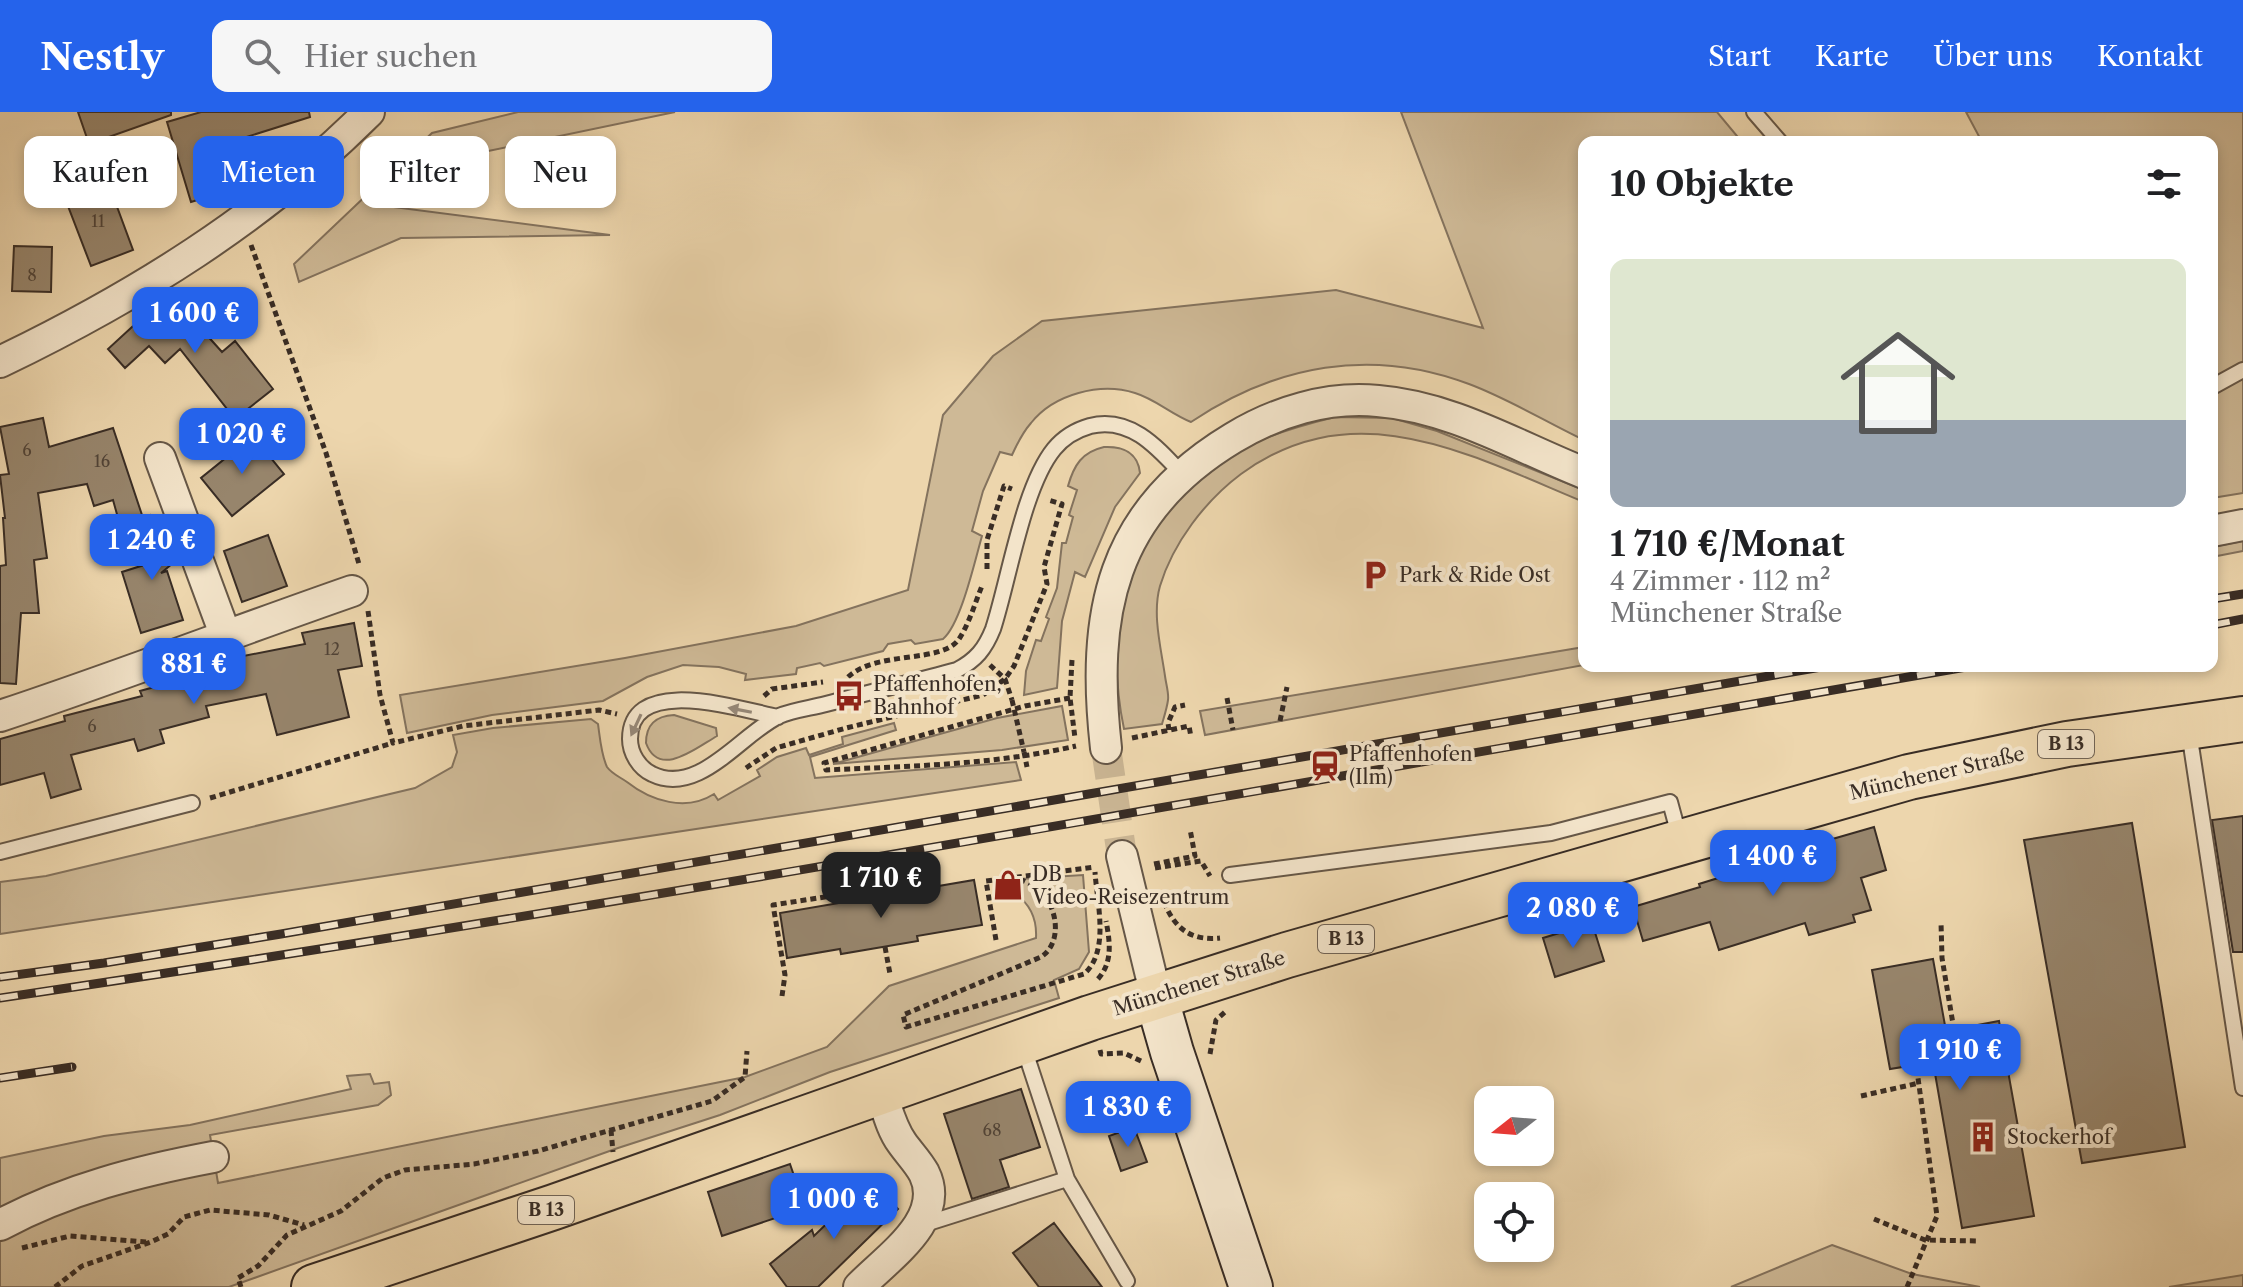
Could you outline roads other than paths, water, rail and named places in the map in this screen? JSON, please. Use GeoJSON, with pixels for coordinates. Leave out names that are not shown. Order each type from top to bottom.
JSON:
{"type":"FeatureCollection","features":[{"type":"Feature","properties":{"kind":"main road","name":"Münchener Straße"},"geometry":{"type":"LineString","coordinates":[[314,1287],[554,1207],[1022,1041],[1287,955],[1852,793],[1957,766],[2067,744],[2243,719]]}},
{"type":"Feature","properties":{"kind":"main road"},"geometry":{"type":"LineString","coordinates":[[1156,996],[1251,1287]]}},
{"type":"Feature","properties":{"kind":"street"},"geometry":{"type":"LineString","coordinates":[[0,362],[118,301],[190,257],[242,221],[335,146],[369,112]]}},
{"type":"Feature","properties":{"kind":"street"},"geometry":{"type":"LineString","coordinates":[[1097,746],[1101,702],[1100,660],[1110,592],[1118,569],[1141,523],[1182,474],[1213,450],[1268,420],[1310,406],[1368,400],[1411,406],[1467,422],[1578,470]]}},
{"type":"Feature","properties":{"kind":"street"},"geometry":{"type":"LineString","coordinates":[[160,458],[225,634]]}},
{"type":"Feature","properties":{"kind":"street"},"geometry":{"type":"LineString","coordinates":[[2218,530],[2243,525]]}},
{"type":"Feature","properties":{"kind":"street"},"geometry":{"type":"LineString","coordinates":[[0,716],[81,690],[225,634],[358,589]]}},
{"type":"Feature","properties":{"kind":"street"},"geometry":{"type":"LineString","coordinates":[[1108,862],[1156,996]]}},
{"type":"Feature","properties":{"kind":"street"},"geometry":{"type":"LineString","coordinates":[[859,1287],[919,1226],[928,1201],[927,1182],[895,1133],[881,1092]]}},
{"type":"Feature","properties":{"kind":"street"},"geometry":{"type":"LineString","coordinates":[[8,1238],[70,1194],[136,1171],[213,1157]]}},
{"type":"Feature","properties":{"kind":"lane"},"geometry":{"type":"LineString","coordinates":[[1754,112],[1775,136]]}},
{"type":"Feature","properties":{"kind":"lane"},"geometry":{"type":"LineString","coordinates":[[2218,384],[2243,370]]}},
{"type":"Feature","properties":{"kind":"lane"},"geometry":{"type":"LineString","coordinates":[[778,717],[676,699],[653,705],[638,717],[630,739],[638,762],[650,773],[678,779],[704,770],[778,717],[957,670],[974,660],[984,649],[993,629],[1041,467],[1053,450],[1071,434],[1092,425],[1118,424],[1136,431],[1182,474]]}},
{"type":"Feature","properties":{"kind":"lane"},"geometry":{"type":"LineString","coordinates":[[2188,727],[2243,1088]]}},
{"type":"Feature","properties":{"kind":"lane"},"geometry":{"type":"LineString","coordinates":[[1230,875],[1551,833],[1670,802],[1681,843]]}},
{"type":"Feature","properties":{"kind":"lane"},"geometry":{"type":"LineString","coordinates":[[0,852],[192,803]]}},
{"type":"Feature","properties":{"kind":"lane"},"geometry":{"type":"LineString","coordinates":[[1022,1041],[1067,1179],[1127,1281]]}},
{"type":"Feature","properties":{"kind":"lane"},"geometry":{"type":"LineString","coordinates":[[919,1226],[1067,1179]]}},
{"type":"Feature","properties":{"kind":"tunnel"},"geometry":{"type":"LineString","coordinates":[[1106,748],[1122,856]]}},
{"type":"Feature","properties":{"kind":"railway"},"geometry":{"type":"LineString","coordinates":[[2218,598],[2243,594]]}},
{"type":"Feature","properties":{"kind":"railway"},"geometry":{"type":"LineString","coordinates":[[2218,624],[2243,619]]}},
{"type":"Feature","properties":{"kind":"railway"},"geometry":{"type":"LineString","coordinates":[[0,977],[281,934],[1792,672]]}},
{"type":"Feature","properties":{"kind":"railway"},"geometry":{"type":"LineString","coordinates":[[0,998],[740,880],[1938,672]]}},
{"type":"Feature","properties":{"kind":"railway"},"geometry":{"type":"LineString","coordinates":[[0,1078],[72,1067]]}},
{"type":"Feature","properties":{"kind":"place","name":"Park & Ride Ost"},"geometry":{"type":"Point","coordinates":[1375,575]}},
{"type":"Feature","properties":{"kind":"place","name":"Pfaffenhofen, Bahnhof"},"geometry":{"type":"Point","coordinates":[849,696]}},
{"type":"Feature","properties":{"kind":"place","name":"Pfaffenhofen (Ilm)"},"geometry":{"type":"Point","coordinates":[1325,766]}},
{"type":"Feature","properties":{"kind":"place","name":"DB Video-Reisezentrum"},"geometry":{"type":"Point","coordinates":[1008,885]}},
{"type":"Feature","properties":{"kind":"place","name":"Stockerhof"},"geometry":{"type":"Point","coordinates":[1983,1137]}}]}
